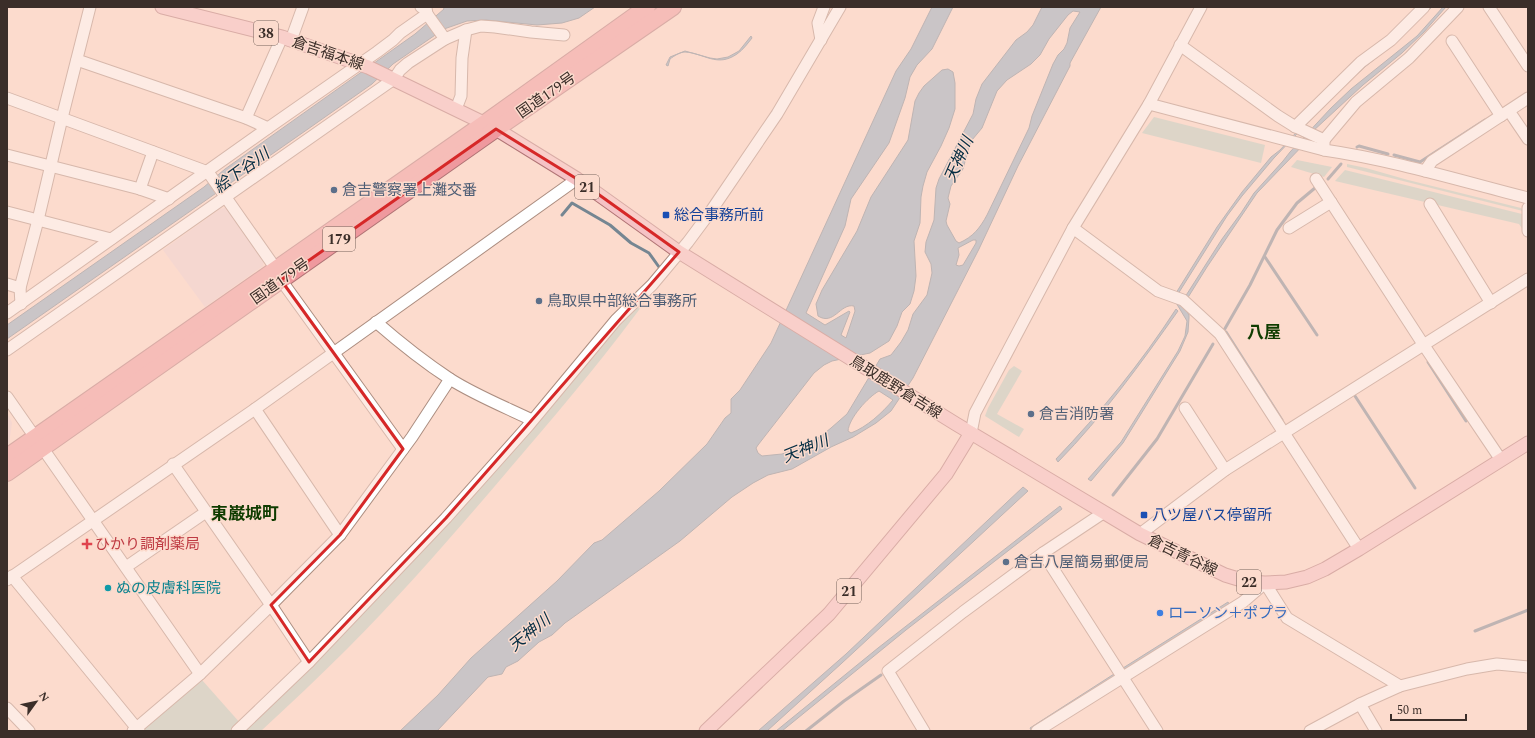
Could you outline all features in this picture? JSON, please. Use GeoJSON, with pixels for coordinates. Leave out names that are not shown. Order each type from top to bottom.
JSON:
{"type":"FeatureCollection","features":[{"type":"Feature","properties":{"kind":"highway","name":"国道179号"},"geometry":{"type":"LineString","coordinates":[[491,126],[647,7]]}},
{"type":"Feature","properties":{"kind":"highway","name":"国道179号"},"geometry":{"type":"LineString","coordinates":[[7,473],[38,443],[491,126],[673,7]]}},
{"type":"Feature","properties":{"kind":"highway","name":"国道179号"},"geometry":{"type":"LineString","coordinates":[[7,457],[38,443]]}},
{"type":"Feature","properties":{"kind":"main road","name":"倉吉福本線"},"geometry":{"type":"LineString","coordinates":[[162,7],[286,39],[364,65],[491,126]]}},
{"type":"Feature","properties":{"kind":"main road","name":"鳥取鹿野倉吉線"},"geometry":{"type":"LineString","coordinates":[[491,126],[577,179],[682,254],[971,433]]}},
{"type":"Feature","properties":{"kind":"main road","name":"倉吉青谷線"},"geometry":{"type":"LineString","coordinates":[[971,433],[1140,534],[1225,576],[1248,582],[1265,583],[1286,582],[1307,577],[1325,569],[1528,443]]}},
{"type":"Feature","properties":{"kind":"main road","name":"21"},"geometry":{"type":"LineString","coordinates":[[706,731],[829,614],[946,474],[971,433]]}},
{"type":"Feature","properties":{"kind":"street"},"geometry":{"type":"LineString","coordinates":[[21,304],[20,288],[90,7]]}},
{"type":"Feature","properties":{"kind":"street"},"geometry":{"type":"LineString","coordinates":[[246,118],[303,7]]}},
{"type":"Feature","properties":{"kind":"street"},"geometry":{"type":"LineString","coordinates":[[821,40],[818,23],[824,7]]}},
{"type":"Feature","properties":{"kind":"street"},"geometry":{"type":"LineString","coordinates":[[237,731],[309,662],[446,518],[532,420],[616,320],[682,254],[777,114],[840,7]]}},
{"type":"Feature","properties":{"kind":"street"},"geometry":{"type":"LineString","coordinates":[[971,433],[975,413],[1074,228],[1149,104],[1201,7]]}},
{"type":"Feature","properties":{"kind":"street"},"geometry":{"type":"LineString","coordinates":[[1295,127],[1361,62],[1391,40],[1424,7]]}},
{"type":"Feature","properties":{"kind":"street"},"geometry":{"type":"LineString","coordinates":[[1149,104],[1307,146],[1324,145],[1356,102],[1409,58],[1458,7]]}},
{"type":"Feature","properties":{"kind":"street"},"geometry":{"type":"LineString","coordinates":[[1489,7],[1528,66]]}},
{"type":"Feature","properties":{"kind":"street"},"geometry":{"type":"LineString","coordinates":[[7,313],[169,199],[210,174],[268,128],[364,65],[425,9],[445,39]]}},
{"type":"Feature","properties":{"kind":"street"},"geometry":{"type":"LineString","coordinates":[[7,350],[224,195],[392,78],[408,62],[445,39],[466,30],[481,26],[564,35]]}},
{"type":"Feature","properties":{"kind":"street"},"geometry":{"type":"LineString","coordinates":[[456,109],[461,96],[462,58],[466,30]]}},
{"type":"Feature","properties":{"kind":"street"},"geometry":{"type":"LineString","coordinates":[[1452,41],[1505,113],[1528,139]]}},
{"type":"Feature","properties":{"kind":"street"},"geometry":{"type":"LineString","coordinates":[[1180,45],[1295,127],[1324,145],[1354,155],[1425,171],[1528,198]]}},
{"type":"Feature","properties":{"kind":"street"},"geometry":{"type":"LineString","coordinates":[[77,60],[246,118],[268,128]]}},
{"type":"Feature","properties":{"kind":"street"},"geometry":{"type":"LineString","coordinates":[[7,98],[210,174],[333,352],[403,449]]}},
{"type":"Feature","properties":{"kind":"street"},"geometry":{"type":"LineString","coordinates":[[1425,171],[1432,161],[1528,98]]}},
{"type":"Feature","properties":{"kind":"street"},"geometry":{"type":"LineString","coordinates":[[140,189],[153,152]]}},
{"type":"Feature","properties":{"kind":"street"},"geometry":{"type":"LineString","coordinates":[[7,155],[140,189],[169,199]]}},
{"type":"Feature","properties":{"kind":"street"},"geometry":{"type":"LineString","coordinates":[[450,379],[412,437],[340,534],[271,605],[200,674],[136,730],[9,578],[255,409],[577,179]]}},
{"type":"Feature","properties":{"kind":"street"},"geometry":{"type":"LineString","coordinates":[[1316,179],[1423,344],[1501,460]]}},
{"type":"Feature","properties":{"kind":"street"},"geometry":{"type":"LineString","coordinates":[[1289,228],[1331,202]]}},
{"type":"Feature","properties":{"kind":"street"},"geometry":{"type":"LineString","coordinates":[[1430,204],[1491,303]]}},
{"type":"Feature","properties":{"kind":"street"},"geometry":{"type":"LineString","coordinates":[[1528,208],[1528,231]]}},
{"type":"Feature","properties":{"kind":"street"},"geometry":{"type":"LineString","coordinates":[[7,212],[111,239]]}},
{"type":"Feature","properties":{"kind":"street"},"geometry":{"type":"LineString","coordinates":[[1074,228],[1158,291],[1183,300],[1220,334],[1359,549]]}},
{"type":"Feature","properties":{"kind":"street"},"geometry":{"type":"LineString","coordinates":[[1140,534],[1225,470],[1528,279]]}},
{"type":"Feature","properties":{"kind":"street"},"geometry":{"type":"LineString","coordinates":[[7,284],[20,288]]}},
{"type":"Feature","properties":{"kind":"street"},"geometry":{"type":"LineString","coordinates":[[376,322],[450,379],[497,404],[532,420]]}},
{"type":"Feature","properties":{"kind":"street"},"geometry":{"type":"LineString","coordinates":[[7,397],[200,674]]}},
{"type":"Feature","properties":{"kind":"street"},"geometry":{"type":"LineString","coordinates":[[1186,408],[1225,470]]}},
{"type":"Feature","properties":{"kind":"street"},"geometry":{"type":"LineString","coordinates":[[255,409],[340,534]]}},
{"type":"Feature","properties":{"kind":"street"},"geometry":{"type":"LineString","coordinates":[[173,464],[309,662]]}},
{"type":"Feature","properties":{"kind":"street"},"geometry":{"type":"LineString","coordinates":[[126,567],[206,512]]}},
{"type":"Feature","properties":{"kind":"street"},"geometry":{"type":"LineString","coordinates":[[924,731],[888,674],[888,671],[963,612],[1042,553],[1103,513]]}},
{"type":"Feature","properties":{"kind":"street"},"geometry":{"type":"LineString","coordinates":[[1042,553],[1158,731]]}},
{"type":"Feature","properties":{"kind":"street"},"geometry":{"type":"LineString","coordinates":[[1037,731],[1243,602],[1265,583],[1287,618],[1400,686]]}},
{"type":"Feature","properties":{"kind":"street"},"geometry":{"type":"LineString","coordinates":[[1310,731],[1360,704],[1400,686],[1460,670],[1497,664],[1528,668]]}},
{"type":"Feature","properties":{"kind":"street"},"geometry":{"type":"LineString","coordinates":[[1360,704],[1376,731]]}},
{"type":"Feature","properties":{"kind":"street"},"geometry":{"type":"LineString","coordinates":[[7,708],[29,731]]}},
{"type":"Feature","properties":{"kind":"highlighted area"},"geometry":{"type":"Polygon","coordinates":[[[496,129],[577,179],[679,252],[446,518],[309,662],[271,605],[340,535],[403,449],[281,280],[496,129]]]}},
{"type":"Feature","properties":{"kind":"shaded area"},"geometry":{"type":"Polygon","coordinates":[[[220,209],[229,209],[264,260],[263,266],[205,307],[163,250],[220,209]]]}},
{"type":"Feature","properties":{"kind":"shaded area"},"geometry":{"type":"Polygon","coordinates":[[[7,412],[12,423],[9,443],[7,445],[7,412]]]}},
{"type":"Feature","properties":{"kind":"green space"},"geometry":{"type":"Polygon","coordinates":[[[1154,117],[1265,145],[1261,163],[1142,133],[1154,117]]]}},
{"type":"Feature","properties":{"kind":"green space"},"geometry":{"type":"Polygon","coordinates":[[[1297,160],[1332,167],[1324,177],[1291,167],[1297,160]]]}},
{"type":"Feature","properties":{"kind":"green space"},"geometry":{"type":"Polygon","coordinates":[[[1347,164],[1521,208],[1523,211],[1347,167],[1347,164]]]}},
{"type":"Feature","properties":{"kind":"green space"},"geometry":{"type":"Polygon","coordinates":[[[1345,170],[1522,214],[1523,230],[1519,224],[1335,181],[1345,170]]]}},
{"type":"Feature","properties":{"kind":"green space"},"geometry":{"type":"Polygon","coordinates":[[[650,295],[604,356],[556,415],[393,602],[261,731],[241,731],[333,642],[616,321],[650,295]]]}},
{"type":"Feature","properties":{"kind":"green space"},"geometry":{"type":"Polygon","coordinates":[[[1014,366],[1022,371],[997,414],[1024,429],[1019,437],[985,416],[1009,370],[1014,366]]]}},
{"type":"Feature","properties":{"kind":"green space"},"geometry":{"type":"Polygon","coordinates":[[[202,680],[241,724],[234,731],[145,731],[145,725],[202,680]]]}},
{"type":"Feature","properties":{"kind":"water","name":"絵下谷川"},"geometry":{"type":"Polygon","coordinates":[[[443,7],[595,7],[579,18],[562,23],[537,25],[486,20],[467,21],[444,29],[393,64],[372,84],[7,339],[7,325],[204,187],[225,169],[415,34],[444,9],[443,7]]]}},
{"type":"Feature","properties":{"kind":"water","name":"天神川"},"geometry":{"type":"Polygon","coordinates":[[[932,7],[953,7],[932,49],[917,65],[910,77],[905,98],[889,143],[851,199],[845,226],[806,313],[825,325],[849,311],[850,312],[841,335],[846,338],[855,311],[854,306],[849,306],[833,316],[824,318],[818,316],[816,304],[822,290],[857,231],[871,197],[908,140],[915,101],[919,93],[924,86],[942,70],[948,69],[953,72],[955,83],[955,109],[949,128],[927,172],[923,186],[920,223],[914,241],[916,276],[910,304],[902,312],[889,341],[870,353],[832,361],[814,373],[756,448],[758,453],[762,456],[782,454],[804,446],[820,437],[831,428],[847,414],[880,359],[891,355],[901,342],[908,330],[913,314],[927,295],[932,273],[931,264],[925,252],[926,242],[934,220],[936,188],[939,179],[973,114],[976,99],[982,84],[1016,40],[1027,32],[1033,25],[1042,7],[1101,7],[1070,63],[1070,66],[1018,166],[979,249],[913,378],[891,411],[876,423],[853,437],[831,447],[792,469],[768,475],[732,497],[680,541],[565,623],[552,635],[539,642],[518,661],[506,667],[502,674],[488,677],[437,731],[400,731],[438,695],[471,658],[557,581],[594,543],[602,540],[659,491],[707,444],[725,418],[731,413],[731,399],[740,390],[771,343],[896,71],[911,49],[932,7]],[[1073,11],[1049,39],[1040,55],[1031,64],[1007,80],[997,91],[982,128],[972,140],[963,169],[951,186],[948,198],[950,204],[946,221],[956,241],[959,243],[976,232],[987,215],[1029,128],[1032,116],[1053,64],[1058,55],[1064,49],[1067,43],[1070,28],[1080,12],[1073,11]],[[973,240],[958,248],[959,255],[956,265],[959,266],[963,265],[976,243],[976,240],[973,240]],[[879,391],[855,414],[848,431],[851,433],[863,427],[884,410],[893,400],[879,391]]]}},
{"type":"Feature","properties":{"kind":"water"},"geometry":{"type":"Polygon","coordinates":[[[1429,7],[1432,7],[1400,39],[1366,66],[1337,92],[1274,158],[1227,216],[1178,294],[1176,293],[1217,227],[1242,192],[1271,157],[1280,150],[1316,111],[1429,7]]]}},
{"type":"Feature","properties":{"kind":"water"},"geometry":{"type":"Polygon","coordinates":[[[1443,7],[1446,7],[1424,32],[1402,53],[1363,85],[1312,132],[1309,139],[1257,193],[1187,299],[1185,297],[1222,239],[1254,193],[1331,108],[1351,89],[1417,36],[1443,7]]]}},
{"type":"Feature","properties":{"kind":"water"},"geometry":{"type":"Polygon","coordinates":[[[751,36],[752,38],[741,51],[730,58],[717,60],[699,55],[717,59],[728,57],[739,51],[751,36]]]}},
{"type":"Feature","properties":{"kind":"water"},"geometry":{"type":"Polygon","coordinates":[[[675,55],[670,59],[668,66],[666,65],[670,57],[675,55]]]}},
{"type":"Feature","properties":{"kind":"water"},"geometry":{"type":"Polygon","coordinates":[[[1180,300],[1189,315],[1189,318],[1188,332],[1180,351],[1123,443],[1091,481],[1088,479],[1121,442],[1178,351],[1185,336],[1187,321],[1175,301],[1180,300]]]}},
{"type":"Feature","properties":{"kind":"water"},"geometry":{"type":"Polygon","coordinates":[[[1176,309],[1178,311],[1121,389],[1091,426],[1058,462],[1056,459],[1119,387],[1149,349],[1176,309]]]}},
{"type":"Feature","properties":{"kind":"water"},"geometry":{"type":"Polygon","coordinates":[[[1023,487],[1028,491],[842,663],[767,731],[758,731],[846,654],[1023,487]]]}},
{"type":"Feature","properties":{"kind":"water"},"geometry":{"type":"Polygon","coordinates":[[[1060,506],[1062,509],[906,630],[782,731],[776,731],[878,648],[1060,506]]]}},
{"type":"Feature","properties":{"kind":"water"},"geometry":{"type":"Polygon","coordinates":[[[1228,602],[1229,604],[1124,670],[1123,668],[1228,602]]]}},
{"type":"Feature","properties":{"kind":"water"},"geometry":{"type":"Polygon","coordinates":[[[1114,674],[1115,676],[1031,730],[1030,728],[1114,674]]]}},
{"type":"Feature","properties":{"kind":"waterway"},"geometry":{"type":"LineString","coordinates":[[1394,155],[1420,162],[1485,120]]}},
{"type":"Feature","properties":{"kind":"waterway"},"geometry":{"type":"LineString","coordinates":[[1357,147],[1359,146],[1388,154]]}},
{"type":"Feature","properties":{"kind":"waterway"},"geometry":{"type":"LineString","coordinates":[[1328,179],[1341,164]]}},
{"type":"Feature","properties":{"kind":"waterway"},"geometry":{"type":"LineString","coordinates":[[1223,332],[1250,285],[1277,230],[1297,203],[1315,188]]}},
{"type":"Feature","properties":{"kind":"waterway"},"geometry":{"type":"LineString","coordinates":[[562,215],[572,203],[610,225],[631,243],[649,253],[659,267]]}},
{"type":"Feature","properties":{"kind":"waterway"},"geometry":{"type":"LineString","coordinates":[[1265,257],[1317,335]]}},
{"type":"Feature","properties":{"kind":"waterway"},"geometry":{"type":"LineString","coordinates":[[1226,332],[1282,420]]}},
{"type":"Feature","properties":{"kind":"waterway"},"geometry":{"type":"LineString","coordinates":[[1113,495],[1157,439],[1213,344]]}},
{"type":"Feature","properties":{"kind":"waterway"},"geometry":{"type":"LineString","coordinates":[[1428,362],[1466,421]]}},
{"type":"Feature","properties":{"kind":"waterway"},"geometry":{"type":"LineString","coordinates":[[1355,396],[1415,488]]}},
{"type":"Feature","properties":{"kind":"waterway"},"geometry":{"type":"LineString","coordinates":[[1475,631],[1528,610]]}},
{"type":"Feature","properties":{"kind":"waterway"},"geometry":{"type":"LineString","coordinates":[[806,731],[844,701],[881,675]]}},
{"type":"Feature","properties":{"kind":"place","name":"倉吉警察署上灘交番"},"geometry":{"type":"Point","coordinates":[334,190]}},
{"type":"Feature","properties":{"kind":"place","name":"総合事務所前"},"geometry":{"type":"Point","coordinates":[666,215]}},
{"type":"Feature","properties":{"kind":"place","name":"鳥取県中部総合事務所"},"geometry":{"type":"Point","coordinates":[539,301]}},
{"type":"Feature","properties":{"kind":"place","name":"倉吉消防署"},"geometry":{"type":"Point","coordinates":[1031,414]}},
{"type":"Feature","properties":{"kind":"place","name":"八ツ屋バス停留所"},"geometry":{"type":"Point","coordinates":[1144,515]}},
{"type":"Feature","properties":{"kind":"place","name":"ひかり調剤薬局"},"geometry":{"type":"Point","coordinates":[87,544]}},
{"type":"Feature","properties":{"kind":"place","name":"倉吉八屋簡易郵便局"},"geometry":{"type":"Point","coordinates":[1006,562]}},
{"type":"Feature","properties":{"kind":"place","name":"ぬの皮膚科医院"},"geometry":{"type":"Point","coordinates":[108,588]}},
{"type":"Feature","properties":{"kind":"place","name":"ローソン＋ポプラ"},"geometry":{"type":"Point","coordinates":[1160,613]}},
{"type":"Feature","properties":{"kind":"district","name":"八屋"},"geometry":{"type":"Point","coordinates":[1264,332]}},
{"type":"Feature","properties":{"kind":"district","name":"東巌城町"},"geometry":{"type":"Point","coordinates":[245,513]}}]}
